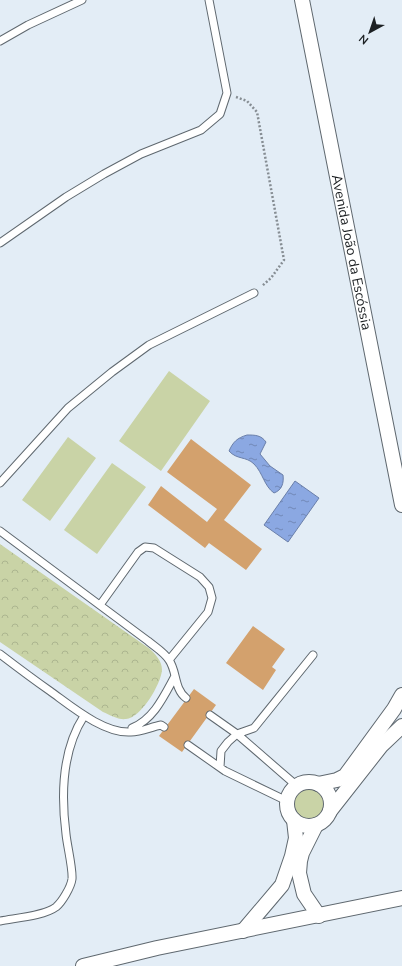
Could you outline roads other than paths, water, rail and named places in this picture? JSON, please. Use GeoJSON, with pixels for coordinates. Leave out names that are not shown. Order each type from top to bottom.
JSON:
{"type":"FeatureCollection","features":[{"type":"Feature","properties":{"kind":"street","name":"Avenida João da Escóssia"},"geometry":{"type":"LineString","coordinates":[[302,0],[402,505]]}},
{"type":"Feature","properties":{"kind":"street"},"geometry":{"type":"LineString","coordinates":[[402,695],[394,709],[344,776],[337,780],[318,784],[310,782],[302,783],[291,791],[287,801],[290,816],[298,823],[307,826],[316,825],[325,819],[381,746],[402,726]]}},
{"type":"Feature","properties":{"kind":"street"},"geometry":{"type":"LineString","coordinates":[[318,784],[328,793],[331,802],[330,811]]}},
{"type":"Feature","properties":{"kind":"street"},"geometry":{"type":"LineString","coordinates":[[243,931],[282,885],[292,856],[296,838],[294,820]]}},
{"type":"Feature","properties":{"kind":"street"},"geometry":{"type":"LineString","coordinates":[[316,825],[302,852],[299,873],[304,894],[319,916]]}},
{"type":"Feature","properties":{"kind":"street"},"geometry":{"type":"LineString","coordinates":[[83,966],[157,948],[402,898]]}},
{"type":"Feature","properties":{"kind":"lane"},"geometry":{"type":"LineString","coordinates":[[0,41],[28,25],[82,0]]}},
{"type":"Feature","properties":{"kind":"lane"},"geometry":{"type":"LineString","coordinates":[[0,243],[66,197],[104,174],[142,154],[201,130],[220,114],[227,92],[209,0]]}},
{"type":"Feature","properties":{"kind":"lane"},"geometry":{"type":"LineString","coordinates":[[0,484],[68,408],[112,372],[148,346],[254,293]]}},
{"type":"Feature","properties":{"kind":"lane"},"geometry":{"type":"LineString","coordinates":[[0,531],[148,641],[169,660],[179,688],[183,696],[186,698]]}},
{"type":"Feature","properties":{"kind":"lane"},"geometry":{"type":"LineString","coordinates":[[100,605],[138,552],[145,547],[154,548],[200,577],[209,587],[212,598],[208,612],[169,660]]}},
{"type":"Feature","properties":{"kind":"lane"},"geometry":{"type":"LineString","coordinates":[[0,654],[84,716],[103,726],[124,732],[131,732],[161,725],[164,727]]}},
{"type":"Feature","properties":{"kind":"lane"},"geometry":{"type":"LineString","coordinates":[[220,767],[221,751],[228,742],[237,734],[254,728],[313,655]]}},
{"type":"Feature","properties":{"kind":"lane"},"geometry":{"type":"LineString","coordinates":[[124,732],[139,726],[149,718],[175,676]]}},
{"type":"Feature","properties":{"kind":"lane"},"geometry":{"type":"LineString","coordinates":[[210,715],[237,734],[297,786]]}},
{"type":"Feature","properties":{"kind":"lane"},"geometry":{"type":"LineString","coordinates":[[0,921],[40,914],[56,907],[69,889],[72,878],[66,832],[63,786],[67,760],[78,726],[84,716]]}},
{"type":"Feature","properties":{"kind":"lane"},"geometry":{"type":"LineString","coordinates":[[188,745],[220,767],[241,779],[287,801]]}},
{"type":"Feature","properties":{"kind":"water"},"geometry":{"type":"Polygon","coordinates":[[[247,435],[255,435],[266,442],[260,454],[270,466],[283,475],[282,486],[277,492],[274,493],[271,490],[254,464],[248,460],[235,456],[229,451],[236,441],[247,435]]]}},
{"type":"Feature","properties":{"kind":"water"},"geometry":{"type":"Polygon","coordinates":[[[295,481],[319,498],[288,542],[264,525],[295,481]]]}}]}
